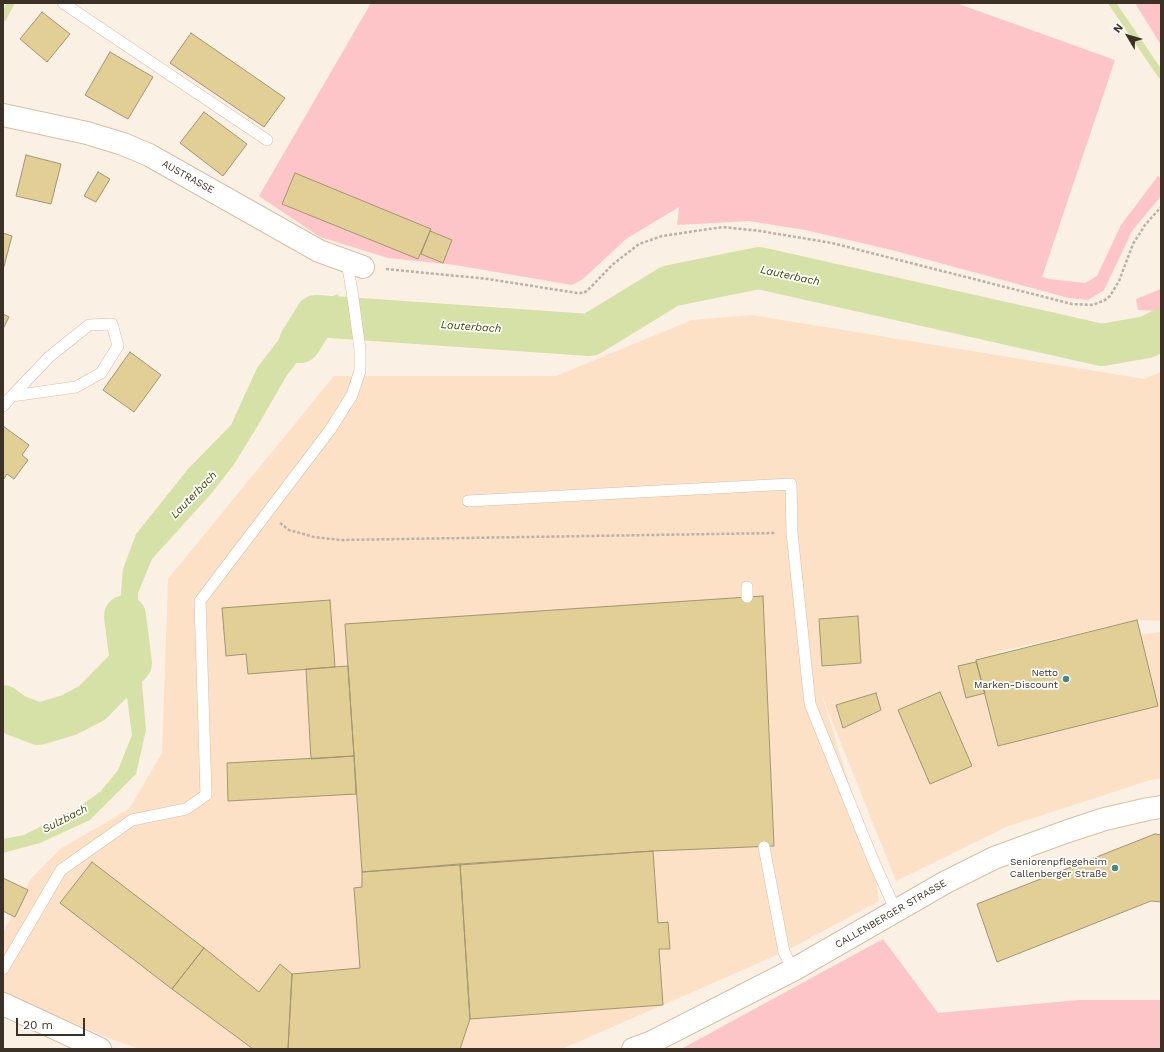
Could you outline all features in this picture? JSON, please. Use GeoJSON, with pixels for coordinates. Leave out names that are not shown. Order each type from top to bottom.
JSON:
{"type":"FeatureCollection","features":[{"type":"Feature","properties":{"kind":"street","name":"AUSTRASSE"},"geometry":{"type":"LineString","coordinates":[[3,115],[87,133],[123,144],[149,155],[319,251],[355,265]]}},
{"type":"Feature","properties":{"kind":"street","name":"CALLENBERGER STRASSE"},"geometry":{"type":"LineString","coordinates":[[633,1049],[652,1042],[793,970],[946,882],[994,858],[1105,819],[1148,809],[1161,808]]}},
{"type":"Feature","properties":{"kind":"street"},"geometry":{"type":"LineString","coordinates":[[3,1004],[100,1049]]}},
{"type":"Feature","properties":{"kind":"lane"},"geometry":{"type":"LineString","coordinates":[[63,3],[267,140]]}},
{"type":"Feature","properties":{"kind":"lane"},"geometry":{"type":"LineString","coordinates":[[3,969],[61,870],[132,820],[186,809],[206,795],[200,601],[330,430],[352,395],[360,371],[360,349],[352,291],[355,265]]}},
{"type":"Feature","properties":{"kind":"lane"},"geometry":{"type":"LineString","coordinates":[[3,406],[12,396],[49,357],[89,325],[112,324],[118,346],[101,373],[76,387],[12,396]]}},
{"type":"Feature","properties":{"kind":"lane"},"geometry":{"type":"LineString","coordinates":[[468,501],[791,484],[792,533],[810,704],[873,860],[896,911]]}},
{"type":"Feature","properties":{"kind":"lane"},"geometry":{"type":"LineString","coordinates":[[764,847],[784,952],[793,970]]}},
{"type":"Feature","properties":{"kind":"path"},"geometry":{"type":"LineString","coordinates":[[355,265],[480,278],[584,293],[612,265],[639,244],[662,236],[723,227],[760,231],[832,243],[1072,304],[1093,305],[1110,296],[1119,282],[1133,244],[1145,225],[1161,207]]}},
{"type":"Feature","properties":{"kind":"path"},"geometry":{"type":"LineString","coordinates":[[267,513],[289,530],[314,537],[340,540],[792,533]]}},
{"type":"Feature","properties":{"kind":"shaded area"},"geometry":{"type":"Polygon","coordinates":[[[371,3],[956,3],[1115,60],[1042,277],[1085,283],[1097,276],[1121,225],[1158,176],[1161,179],[1161,196],[1132,231],[1104,290],[1088,300],[1069,298],[892,250],[805,230],[749,221],[677,225],[679,207],[626,239],[583,279],[572,285],[455,265],[388,258],[320,237],[259,196],[371,3]]]}},
{"type":"Feature","properties":{"kind":"shaded area"},"geometry":{"type":"Polygon","coordinates":[[[1135,3],[1161,3],[1161,45],[1135,3]]]}},
{"type":"Feature","properties":{"kind":"shaded area"},"geometry":{"type":"Polygon","coordinates":[[[1161,289],[1161,311],[1138,310],[1136,299],[1161,289]]]}},
{"type":"Feature","properties":{"kind":"shaded area"},"geometry":{"type":"Polygon","coordinates":[[[751,315],[1144,379],[1161,372],[1161,621],[1137,620],[984,655],[1161,632],[1161,779],[1150,780],[1006,827],[896,881],[821,693],[873,860],[879,901],[784,952],[562,1049],[140,1049],[116,1041],[3,993],[3,933],[30,880],[60,849],[129,809],[162,753],[168,579],[334,376],[556,376],[692,320],[751,315]]]}},
{"type":"Feature","properties":{"kind":"shaded area"},"geometry":{"type":"Polygon","coordinates":[[[883,939],[938,1013],[1078,1000],[1161,1000],[1161,1049],[681,1049],[883,939]]]}},
{"type":"Feature","properties":{"kind":"water"},"geometry":{"type":"Polygon","coordinates":[[[697,262],[714,263],[703,289],[653,306],[638,315],[633,296],[666,273],[697,262]]]}},
{"type":"Feature","properties":{"kind":"water","name":"Sulzbach"},"geometry":{"type":"Polygon","coordinates":[[[338,294],[344,322],[310,346],[287,375],[233,466],[210,495],[152,559],[138,593],[139,648],[146,730],[136,774],[90,820],[40,843],[3,853],[3,839],[24,835],[79,807],[101,791],[118,770],[132,735],[118,628],[123,569],[136,534],[188,469],[231,425],[257,368],[286,330],[306,307],[338,294]]]}},
{"type":"Feature","properties":{"kind":"water"},"geometry":{"type":"Polygon","coordinates":[[[1036,320],[1103,333],[1119,356],[1054,344],[1036,320]]]}},
{"type":"Feature","properties":{"kind":"building"},"geometry":{"type":"Polygon","coordinates":[[[42,12],[70,34],[47,62],[20,39],[42,12]]]}},
{"type":"Feature","properties":{"kind":"building"},"geometry":{"type":"Polygon","coordinates":[[[191,33],[285,98],[264,127],[170,63],[191,33]]]}},
{"type":"Feature","properties":{"kind":"building"},"geometry":{"type":"Polygon","coordinates":[[[110,52],[153,77],[128,119],[85,95],[110,52]]]}},
{"type":"Feature","properties":{"kind":"building"},"geometry":{"type":"Polygon","coordinates":[[[204,112],[247,144],[223,176],[180,143],[204,112]]]}},
{"type":"Feature","properties":{"kind":"building"},"geometry":{"type":"Polygon","coordinates":[[[26,155],[61,164],[51,204],[16,196],[26,155]]]}},
{"type":"Feature","properties":{"kind":"building"},"geometry":{"type":"Polygon","coordinates":[[[98,172],[110,179],[96,202],[84,196],[98,172]]]}},
{"type":"Feature","properties":{"kind":"building"},"geometry":{"type":"Polygon","coordinates":[[[295,173],[431,229],[418,259],[282,204],[295,173]]]}},
{"type":"Feature","properties":{"kind":"building"},"geometry":{"type":"Polygon","coordinates":[[[430,231],[452,240],[443,263],[421,254],[430,231]]]}},
{"type":"Feature","properties":{"kind":"building"},"geometry":{"type":"Polygon","coordinates":[[[3,233],[12,236],[3,270],[3,233]]]}},
{"type":"Feature","properties":{"kind":"building"},"geometry":{"type":"Polygon","coordinates":[[[3,314],[9,317],[3,329],[3,314]]]}},
{"type":"Feature","properties":{"kind":"building"},"geometry":{"type":"Polygon","coordinates":[[[130,352],[161,375],[134,412],[103,390],[130,352]]]}},
{"type":"Feature","properties":{"kind":"building"},"geometry":{"type":"Polygon","coordinates":[[[3,426],[29,445],[22,455],[28,460],[14,479],[7,474],[3,480],[3,426]]]}},
{"type":"Feature","properties":{"kind":"building"},"geometry":{"type":"Polygon","coordinates":[[[763,596],[774,846],[653,851],[362,872],[345,624],[763,596]]]}},
{"type":"Feature","properties":{"kind":"building"},"geometry":{"type":"Polygon","coordinates":[[[330,600],[335,667],[248,674],[246,654],[226,656],[222,608],[330,600]]]}},
{"type":"Feature","properties":{"kind":"building"},"geometry":{"type":"Polygon","coordinates":[[[858,616],[861,663],[822,666],[819,619],[858,616]]]}},
{"type":"Feature","properties":{"kind":"building","name":"Netto Marken-Discount"},"geometry":{"type":"Polygon","coordinates":[[[1137,620],[1158,706],[998,746],[976,660],[1137,620]]]}},
{"type":"Feature","properties":{"kind":"building"},"geometry":{"type":"Polygon","coordinates":[[[976,662],[985,693],[966,698],[958,666],[976,662]]]}},
{"type":"Feature","properties":{"kind":"building"},"geometry":{"type":"Polygon","coordinates":[[[348,666],[354,756],[311,759],[306,669],[348,666]]]}},
{"type":"Feature","properties":{"kind":"building"},"geometry":{"type":"Polygon","coordinates":[[[940,692],[972,766],[930,784],[898,710],[940,692]]]}},
{"type":"Feature","properties":{"kind":"building"},"geometry":{"type":"Polygon","coordinates":[[[876,693],[881,710],[843,728],[836,705],[876,693]]]}},
{"type":"Feature","properties":{"kind":"building"},"geometry":{"type":"Polygon","coordinates":[[[354,756],[356,794],[228,801],[227,763],[354,756]]]}},
{"type":"Feature","properties":{"kind":"building","name":"Seniorenpflegeheim Callenberger Straße"},"geometry":{"type":"Polygon","coordinates":[[[1155,834],[1161,835],[1161,902],[1151,901],[997,962],[977,904],[1155,834]]]}},
{"type":"Feature","properties":{"kind":"building"},"geometry":{"type":"Polygon","coordinates":[[[653,851],[658,923],[668,922],[670,949],[659,949],[663,1005],[470,1019],[460,864],[653,851]]]}},
{"type":"Feature","properties":{"kind":"building"},"geometry":{"type":"Polygon","coordinates":[[[92,862],[204,948],[172,989],[60,903],[92,862]]]}},
{"type":"Feature","properties":{"kind":"building"},"geometry":{"type":"Polygon","coordinates":[[[460,864],[470,1019],[460,1049],[288,1049],[292,974],[360,968],[354,888],[362,887],[362,872],[460,864]]]}},
{"type":"Feature","properties":{"kind":"building"},"geometry":{"type":"Polygon","coordinates":[[[3,878],[28,890],[15,917],[3,911],[3,878]]]}},
{"type":"Feature","properties":{"kind":"building"},"geometry":{"type":"Polygon","coordinates":[[[204,948],[259,992],[280,964],[292,974],[288,1049],[253,1049],[172,989],[204,948]]]}},
{"type":"Feature","properties":{"kind":"waterway"},"geometry":{"type":"LineString","coordinates":[[3,18],[11,3]]}},
{"type":"Feature","properties":{"kind":"waterway"},"geometry":{"type":"LineString","coordinates":[[1112,3],[1161,75]]}},
{"type":"Feature","properties":{"kind":"waterway","name":"Lauterbach"},"geometry":{"type":"LineString","coordinates":[[300,342],[316,316],[590,335],[670,286],[759,268],[1102,345],[1147,337],[1161,330]]}},
{"type":"Feature","properties":{"kind":"waterway","name":"Lauterbach"},"geometry":{"type":"LineString","coordinates":[[3,706],[15,715],[39,724],[69,715],[92,703],[131,663],[125,616]]}},
{"type":"Feature","properties":{"kind":"place","name":"Netto Marken-Discount"},"geometry":{"type":"Point","coordinates":[1066,679]}},
{"type":"Feature","properties":{"kind":"place","name":"Seniorenpflegeheim Callenberger Straße"},"geometry":{"type":"Point","coordinates":[1115,868]}}]}
